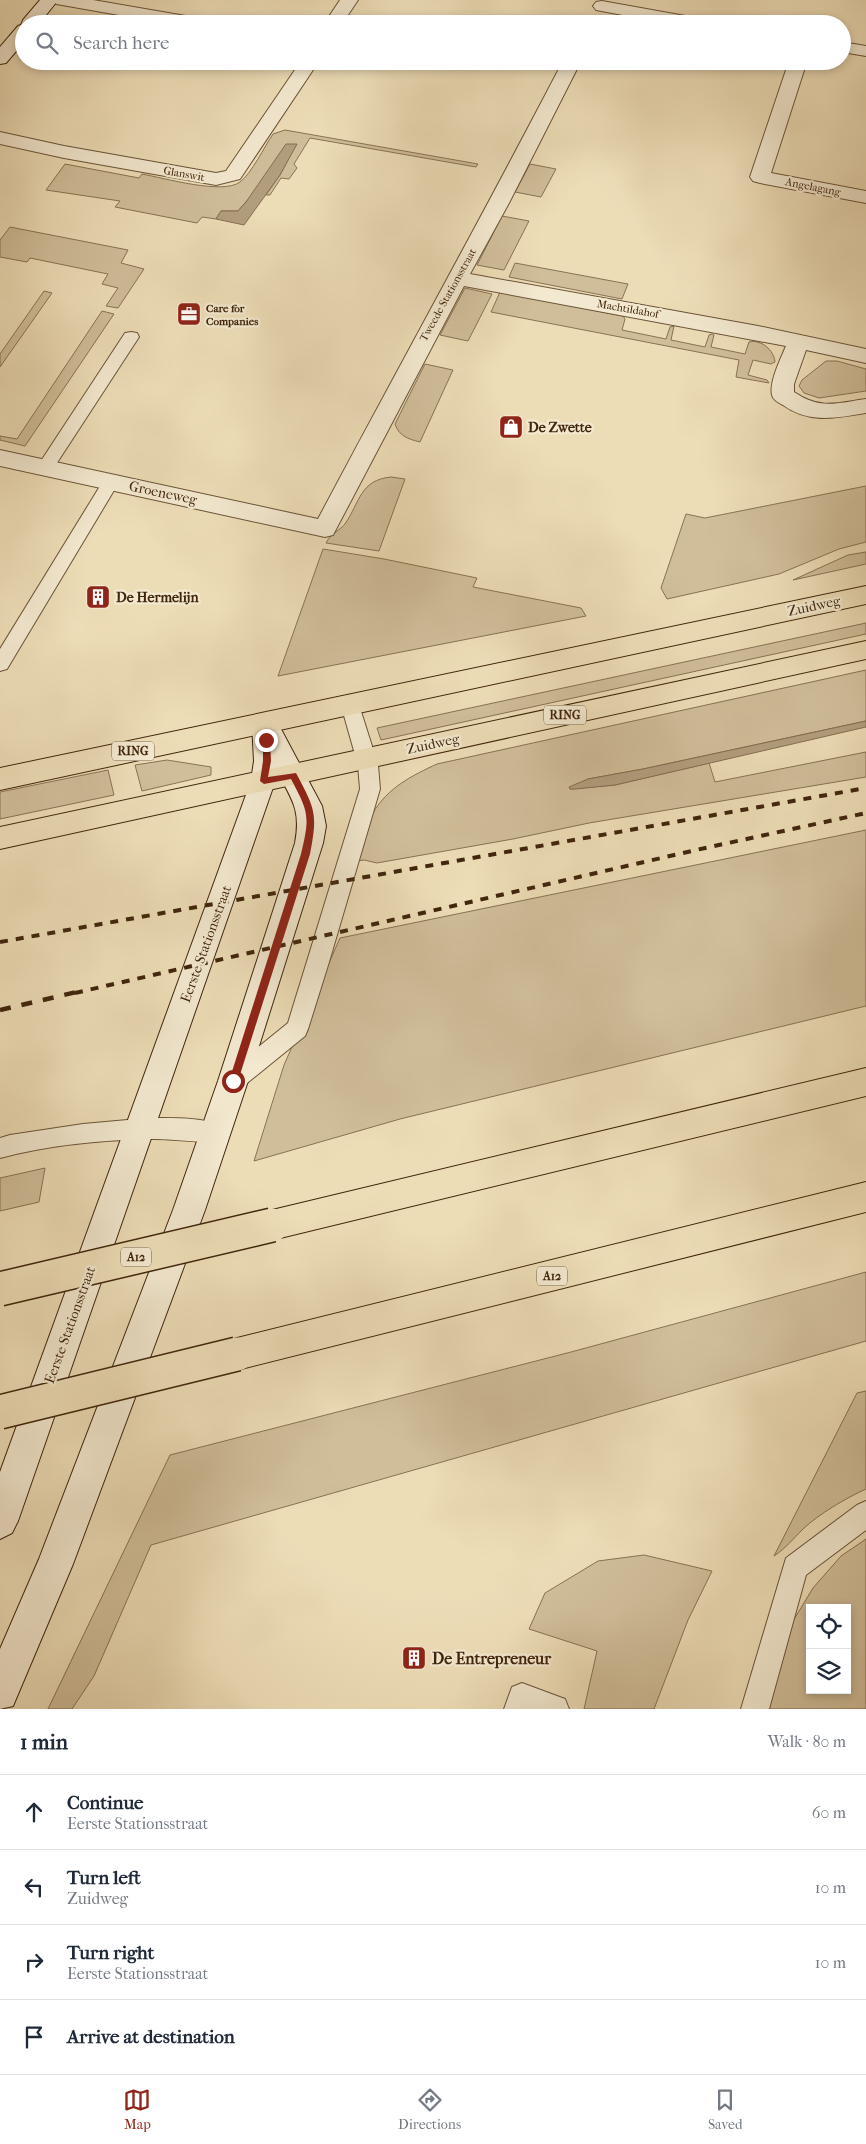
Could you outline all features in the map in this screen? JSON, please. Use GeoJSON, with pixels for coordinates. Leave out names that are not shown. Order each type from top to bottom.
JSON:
{"type":"FeatureCollection","features":[{"type":"Feature","properties":{"kind":"main road","name":"Zuidweg"},"geometry":{"type":"LineString","coordinates":[[0,779],[866,594]]}},
{"type":"Feature","properties":{"kind":"main road","name":"Zuidweg"},"geometry":{"type":"LineString","coordinates":[[0,838],[866,650]]}},
{"type":"Feature","properties":{"kind":"main road","name":"A12"},"geometry":{"type":"LineString","coordinates":[[0,1289],[866,1082]]}},
{"type":"Feature","properties":{"kind":"main road","name":"A12"},"geometry":{"type":"LineString","coordinates":[[0,1412],[866,1197]]}},
{"type":"Feature","properties":{"kind":"street"},"geometry":{"type":"LineString","coordinates":[[36,15],[49,0]]}},
{"type":"Feature","properties":{"kind":"street"},"geometry":{"type":"LineString","coordinates":[[62,0],[150,15]]}},
{"type":"Feature","properties":{"kind":"street"},"geometry":{"type":"LineString","coordinates":[[339,15],[349,0]]}},
{"type":"Feature","properties":{"kind":"street"},"geometry":{"type":"LineString","coordinates":[[597,15],[604,3],[660,15]]}},
{"type":"Feature","properties":{"kind":"street"},"geometry":{"type":"LineString","coordinates":[[0,59],[15,41]]}},
{"type":"Feature","properties":{"kind":"street"},"geometry":{"type":"LineString","coordinates":[[851,49],[866,51]]}},
{"type":"Feature","properties":{"kind":"street","name":"Glanswit"},"geometry":{"type":"LineString","coordinates":[[0,138],[102,159],[216,179],[227,178],[233,175],[304,70]]}},
{"type":"Feature","properties":{"kind":"street","name":"Tweede Stationsstraat"},"geometry":{"type":"LineString","coordinates":[[326,529],[422,342],[518,167],[567,70]]}},
{"type":"Feature","properties":{"kind":"street","name":"Angelagang"},"geometry":{"type":"LineString","coordinates":[[795,70],[760,177],[866,196]]}},
{"type":"Feature","properties":{"kind":"street","name":"Machtildahof"},"geometry":{"type":"LineString","coordinates":[[458,278],[866,356]]}},
{"type":"Feature","properties":{"kind":"street"},"geometry":{"type":"LineString","coordinates":[[798,342],[783,384],[784,395],[799,407],[818,413],[866,406]]}},
{"type":"Feature","properties":{"kind":"street","name":"Groeneweg"},"geometry":{"type":"LineString","coordinates":[[0,458],[326,529]]}},
{"type":"Feature","properties":{"kind":"street"},"geometry":{"type":"LineString","coordinates":[[0,1693],[55,1564],[186,1219],[216,1133],[309,843],[312,826],[310,810],[265,723]]}},
{"type":"Feature","properties":{"kind":"street","name":"Eerste Stationsstraat"},"geometry":{"type":"LineString","coordinates":[[0,1521],[264,781],[267,761],[265,723]]}},
{"type":"Feature","properties":{"kind":"lane"},"geometry":{"type":"LineString","coordinates":[[45,468],[131,337]]}},
{"type":"Feature","properties":{"kind":"lane"},"geometry":{"type":"LineString","coordinates":[[0,664],[111,482]]}},
{"type":"Feature","properties":{"kind":"lane"},"geometry":{"type":"LineString","coordinates":[[233,1081],[297,1029],[319,962],[367,804],[371,783],[366,758],[350,705]]}},
{"type":"Feature","properties":{"kind":"lane"},"geometry":{"type":"LineString","coordinates":[[0,1148],[25,1141],[139,1128],[196,1129],[216,1133]]}},
{"type":"Feature","properties":{"kind":"lane"},"geometry":{"type":"LineString","coordinates":[[0,1132],[25,1141]]}},
{"type":"Feature","properties":{"kind":"lane"},"geometry":{"type":"LineString","coordinates":[[755,1709],[795,1567],[866,1514]]}},
{"type":"Feature","properties":{"kind":"lane"},"geometry":{"type":"LineString","coordinates":[[518,1709],[522,1697],[555,1709]]}},
{"type":"Feature","properties":{"kind":"shaded area"},"geometry":{"type":"Polygon","coordinates":[[[285,130],[478,164],[476,167],[310,138],[294,164],[297,168],[289,179],[281,178],[270,195],[266,195],[280,175],[296,144],[238,211],[221,211],[216,219],[202,217],[197,223],[115,207],[120,201],[46,190],[65,164],[139,178],[142,174],[207,186],[232,186],[240,182],[249,173],[273,134],[285,130]]]}},
{"type":"Feature","properties":{"kind":"shaded area"},"geometry":{"type":"Polygon","coordinates":[[[286,144],[297,144],[280,175],[244,225],[216,219],[221,211],[238,211],[286,144]]]}},
{"type":"Feature","properties":{"kind":"shaded area"},"geometry":{"type":"Polygon","coordinates":[[[530,164],[556,169],[541,197],[515,192],[530,164]]]}},
{"type":"Feature","properties":{"kind":"shaded area"},"geometry":{"type":"Polygon","coordinates":[[[502,216],[529,221],[504,270],[477,265],[502,216]]]}},
{"type":"Feature","properties":{"kind":"shaded area"},"geometry":{"type":"Polygon","coordinates":[[[10,227],[128,250],[121,263],[144,269],[118,308],[106,306],[118,288],[102,284],[108,274],[30,258],[27,262],[0,257],[0,240],[10,227]]]}},
{"type":"Feature","properties":{"kind":"shaded area"},"geometry":{"type":"Polygon","coordinates":[[[515,263],[628,284],[622,299],[509,277],[515,263]]]}},
{"type":"Feature","properties":{"kind":"shaded area"},"geometry":{"type":"Polygon","coordinates":[[[465,288],[492,294],[468,341],[440,335],[465,288]]]}},
{"type":"Feature","properties":{"kind":"shaded area"},"geometry":{"type":"Polygon","coordinates":[[[44,291],[52,293],[0,367],[0,354],[44,291]]]}},
{"type":"Feature","properties":{"kind":"shaded area"},"geometry":{"type":"Polygon","coordinates":[[[500,292],[623,316],[625,319],[622,330],[666,339],[670,327],[674,326],[671,340],[705,347],[709,335],[712,334],[714,335],[711,347],[745,354],[749,342],[758,342],[766,346],[772,353],[775,362],[771,364],[753,360],[748,375],[767,380],[769,383],[736,377],[739,360],[491,312],[500,292]]]}},
{"type":"Feature","properties":{"kind":"shaded area"},"geometry":{"type":"Polygon","coordinates":[[[102,311],[114,314],[25,446],[0,440],[0,436],[17,439],[102,311]]]}},
{"type":"Feature","properties":{"kind":"shaded area"},"geometry":{"type":"Polygon","coordinates":[[[826,361],[837,361],[866,369],[866,391],[819,398],[804,393],[799,386],[802,380],[826,361]]]}},
{"type":"Feature","properties":{"kind":"shaded area"},"geometry":{"type":"Polygon","coordinates":[[[425,364],[453,370],[420,442],[404,436],[395,424],[425,364]]]}},
{"type":"Feature","properties":{"kind":"shaded area"},"geometry":{"type":"Polygon","coordinates":[[[391,477],[405,479],[379,551],[326,543],[345,524],[367,487],[381,479],[391,477]]]}},
{"type":"Feature","properties":{"kind":"shaded area"},"geometry":{"type":"Polygon","coordinates":[[[866,486],[866,542],[839,549],[779,574],[667,599],[661,588],[686,514],[705,518],[866,486]]]}},
{"type":"Feature","properties":{"kind":"shaded area"},"geometry":{"type":"Polygon","coordinates":[[[323,549],[477,578],[473,587],[581,608],[586,616],[278,676],[323,549]]]}},
{"type":"Feature","properties":{"kind":"shaded area"},"geometry":{"type":"Polygon","coordinates":[[[866,552],[866,564],[793,580],[848,555],[866,552]]]}},
{"type":"Feature","properties":{"kind":"shaded area"},"geometry":{"type":"Polygon","coordinates":[[[866,623],[866,634],[381,740],[377,728],[866,623]]]}},
{"type":"Feature","properties":{"kind":"shaded area"},"geometry":{"type":"Polygon","coordinates":[[[866,670],[866,721],[588,779],[570,789],[615,785],[709,763],[715,782],[866,752],[866,777],[589,823],[513,839],[377,863],[364,860],[357,861],[368,824],[379,804],[401,783],[437,764],[866,670]]]}},
{"type":"Feature","properties":{"kind":"shaded area"},"geometry":{"type":"Polygon","coordinates":[[[866,721],[866,727],[615,785],[575,789],[570,789],[569,787],[588,779],[866,721]]]}},
{"type":"Feature","properties":{"kind":"shaded area"},"geometry":{"type":"Polygon","coordinates":[[[167,760],[211,767],[211,775],[142,791],[135,765],[167,760]]]}},
{"type":"Feature","properties":{"kind":"shaded area"},"geometry":{"type":"Polygon","coordinates":[[[108,770],[114,795],[0,819],[0,792],[108,770]]]}},
{"type":"Feature","properties":{"kind":"shaded area"},"geometry":{"type":"Polygon","coordinates":[[[866,830],[866,1006],[400,1119],[254,1161],[284,1065],[340,938],[866,830]]]}},
{"type":"Feature","properties":{"kind":"shaded area"},"geometry":{"type":"Polygon","coordinates":[[[45,1168],[39,1202],[0,1211],[0,1178],[45,1168]]]}},
{"type":"Feature","properties":{"kind":"shaded area"},"geometry":{"type":"Polygon","coordinates":[[[866,1272],[866,1341],[151,1545],[94,1676],[72,1709],[48,1709],[170,1455],[571,1352],[866,1272]]]}},
{"type":"Feature","properties":{"kind":"shaded area"},"geometry":{"type":"Polygon","coordinates":[[[866,1391],[866,1489],[841,1502],[817,1518],[774,1556],[857,1393],[866,1391]]]}},
{"type":"Feature","properties":{"kind":"shaded area"},"geometry":{"type":"Polygon","coordinates":[[[866,1539],[866,1709],[767,1709],[790,1626],[813,1588],[841,1556],[866,1539]]]}},
{"type":"Feature","properties":{"kind":"shaded area"},"geometry":{"type":"Polygon","coordinates":[[[644,1555],[712,1571],[688,1620],[654,1709],[584,1709],[597,1651],[529,1629],[545,1593],[598,1561],[644,1555]]]}},
{"type":"Feature","properties":{"kind":"railway"},"geometry":{"type":"LineString","coordinates":[[0,942],[866,788]]}},
{"type":"Feature","properties":{"kind":"railway"},"geometry":{"type":"LineString","coordinates":[[75,993],[696,850],[866,813]]}},
{"type":"Feature","properties":{"kind":"railway"},"geometry":{"type":"LineString","coordinates":[[0,1010],[81,991]]}},
{"type":"Feature","properties":{"kind":"place","name":"Care for Companies"},"geometry":{"type":"Point","coordinates":[189,314]}},
{"type":"Feature","properties":{"kind":"place","name":"De Zwette"},"geometry":{"type":"Point","coordinates":[511,427]}},
{"type":"Feature","properties":{"kind":"place","name":"De Hermelijn"},"geometry":{"type":"Point","coordinates":[98,597]}},
{"type":"Feature","properties":{"kind":"place","name":"De Entrepreneur"},"geometry":{"type":"Point","coordinates":[414,1658]}},
{"type":"Feature","properties":{"kind":"route"},"geometry":{"type":"LineString","coordinates":[[233,1081],[306,854],[312,826],[309,806],[293,775],[264,781],[267,761],[266,740]]}}]}
